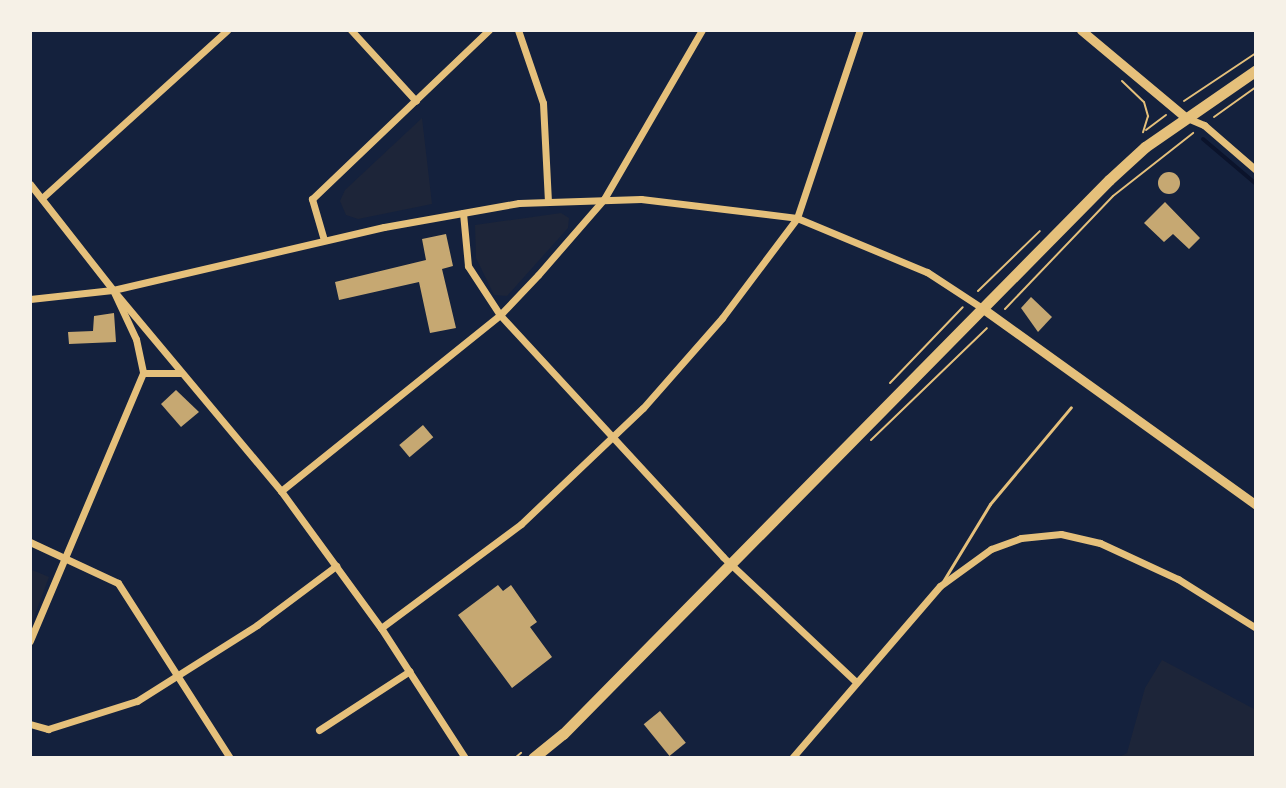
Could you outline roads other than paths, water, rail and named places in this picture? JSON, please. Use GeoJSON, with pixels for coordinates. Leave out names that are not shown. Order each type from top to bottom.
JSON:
{"type":"FeatureCollection","features":[{"type":"Feature","properties":{"kind":"main road"},"geometry":{"type":"LineString","coordinates":[[533,758],[732,563],[1109,180],[1185,117],[1256,70]]}},
{"type":"Feature","properties":{"kind":"street"},"geometry":{"type":"LineString","coordinates":[[42,198],[227,30]]}},
{"type":"Feature","properties":{"kind":"street"},"geometry":{"type":"LineString","coordinates":[[351,30],[416,101]]}},
{"type":"Feature","properties":{"kind":"street"},"geometry":{"type":"LineString","coordinates":[[324,240],[312,199],[489,30]]}},
{"type":"Feature","properties":{"kind":"street"},"geometry":{"type":"LineString","coordinates":[[518,30],[543,103],[549,154],[548,202]]}},
{"type":"Feature","properties":{"kind":"street"},"geometry":{"type":"LineString","coordinates":[[281,491],[500,315],[604,199],[702,30]]}},
{"type":"Feature","properties":{"kind":"street"},"geometry":{"type":"LineString","coordinates":[[381,628],[521,524],[613,437],[712,330],[797,218],[860,30]]}},
{"type":"Feature","properties":{"kind":"street"},"geometry":{"type":"LineString","coordinates":[[1081,30],[1185,117],[1204,125],[1256,170]]}},
{"type":"Feature","properties":{"kind":"street"},"geometry":{"type":"LineString","coordinates":[[30,184],[180,373],[281,491],[381,628],[465,758]]}},
{"type":"Feature","properties":{"kind":"street"},"geometry":{"type":"LineString","coordinates":[[30,299],[113,290],[324,240],[463,213],[548,202],[604,199],[797,218],[927,272],[982,308],[1256,505]]}},
{"type":"Feature","properties":{"kind":"street"},"geometry":{"type":"LineString","coordinates":[[463,213],[468,266],[500,315],[732,563],[854,680]]}},
{"type":"Feature","properties":{"kind":"street"},"geometry":{"type":"LineString","coordinates":[[30,641],[143,373],[136,339],[113,290]]}},
{"type":"Feature","properties":{"kind":"street"},"geometry":{"type":"LineString","coordinates":[[143,373],[180,373]]}},
{"type":"Feature","properties":{"kind":"street"},"geometry":{"type":"LineString","coordinates":[[792,758],[854,680],[940,586],[1006,542],[1034,535],[1072,536],[1150,565],[1256,628]]}},
{"type":"Feature","properties":{"kind":"street"},"geometry":{"type":"LineString","coordinates":[[30,542],[118,583],[230,758]]}},
{"type":"Feature","properties":{"kind":"street"},"geometry":{"type":"LineString","coordinates":[[30,724],[48,729],[137,701],[336,566]]}},
{"type":"Feature","properties":{"kind":"street"},"geometry":{"type":"LineString","coordinates":[[319,730],[410,671]]}},
{"type":"Feature","properties":{"kind":"lane"},"geometry":{"type":"LineString","coordinates":[[940,586],[990,504],[1071,407]]}},
{"type":"Feature","properties":{"kind":"waterway"},"geometry":{"type":"LineString","coordinates":[[1203,139],[1256,184]]}}]}
